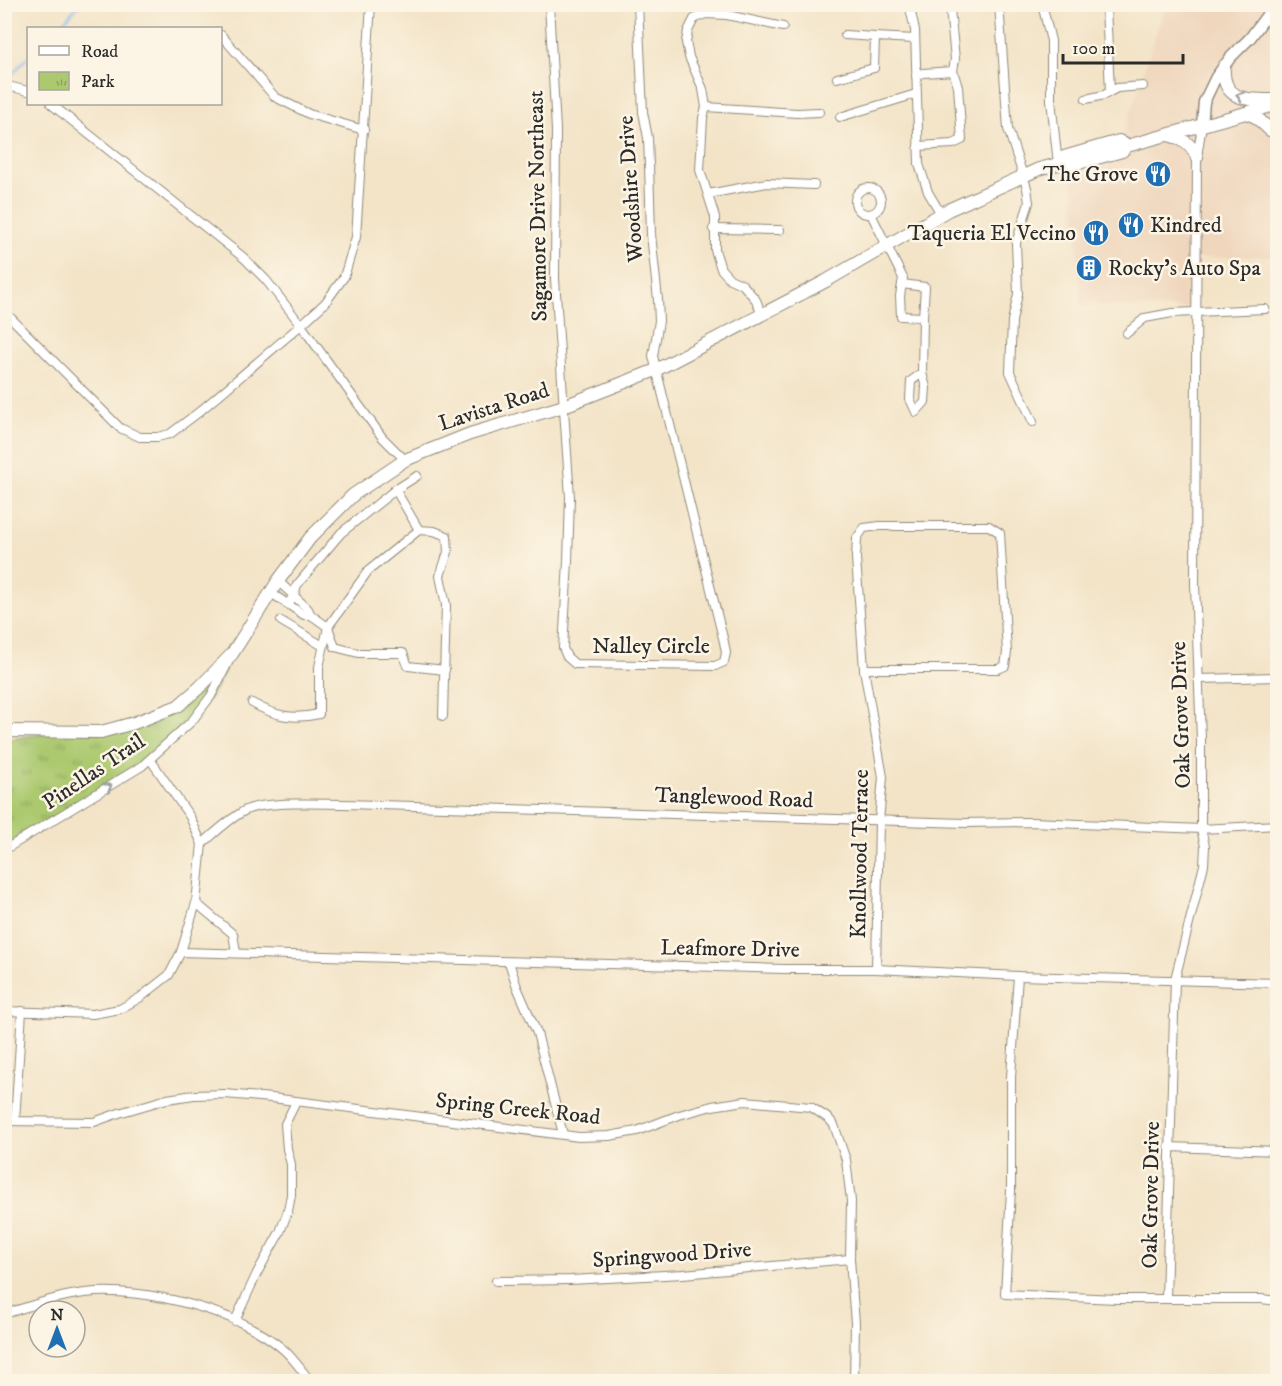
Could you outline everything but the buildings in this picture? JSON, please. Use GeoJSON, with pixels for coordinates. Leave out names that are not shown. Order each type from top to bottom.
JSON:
{"type":"FeatureCollection","features":[{"type":"Feature","properties":{"kind":"main road"},"geometry":{"type":"LineString","coordinates":[[1224,66],[1226,84],[1235,96],[1278,104],[1270,130],[1256,117],[1246,113]]}},
{"type":"Feature","properties":{"kind":"main road","name":"Lavista Road"},"geometry":{"type":"LineString","coordinates":[[4,731],[101,732],[134,723],[178,706],[232,654],[278,581],[310,538],[353,495],[405,460],[470,434],[564,406],[656,370],[762,315],[941,214],[1022,176],[1058,164],[1064,157],[1119,141],[1126,146],[1278,104]]}},
{"type":"Feature","properties":{"kind":"main road"},"geometry":{"type":"LineString","coordinates":[[1167,134],[1191,145],[1197,157]]}},
{"type":"Feature","properties":{"kind":"street"},"geometry":{"type":"LineString","coordinates":[[4,311],[120,428],[140,437],[157,438],[170,434],[199,412],[302,325],[324,303],[344,277],[356,237],[371,4]]}},
{"type":"Feature","properties":{"kind":"street","name":"Sagamore Drive Northeast"},"geometry":{"type":"LineString","coordinates":[[549,4],[556,130],[555,279],[564,406]]}},
{"type":"Feature","properties":{"kind":"street","name":"Woodshire Drive"},"geometry":{"type":"LineString","coordinates":[[638,4],[642,112],[649,156],[651,234],[658,300],[659,321],[654,345],[656,370]]}},
{"type":"Feature","properties":{"kind":"street"},"geometry":{"type":"LineString","coordinates":[[909,4],[915,39],[919,164],[928,192],[941,214]]}},
{"type":"Feature","properties":{"kind":"street"},"geometry":{"type":"LineString","coordinates":[[918,146],[953,144],[962,140],[958,87],[953,71],[955,59],[948,4]]}},
{"type":"Feature","properties":{"kind":"street"},"geometry":{"type":"LineString","coordinates":[[999,4],[1005,62],[1008,129],[1027,188],[1029,203],[1016,243],[1018,294],[1012,321],[1010,372],[1033,422]]}},
{"type":"Feature","properties":{"kind":"street"},"geometry":{"type":"LineString","coordinates":[[1042,4],[1051,41],[1051,100],[1058,164]]}},
{"type":"Feature","properties":{"kind":"street"},"geometry":{"type":"LineString","coordinates":[[1104,4],[1110,91]]}},
{"type":"Feature","properties":{"kind":"street"},"geometry":{"type":"LineString","coordinates":[[1202,125],[1204,102],[1216,77],[1250,38],[1275,4]]}},
{"type":"Feature","properties":{"kind":"street"},"geometry":{"type":"LineString","coordinates":[[762,315],[756,300],[743,285],[730,279],[721,269],[716,250],[715,217],[700,170],[703,118],[706,107],[703,89],[689,57],[686,42],[694,19],[705,14],[727,15],[783,27]]}},
{"type":"Feature","properties":{"kind":"street"},"geometry":{"type":"LineString","coordinates":[[846,35],[915,39]]}},
{"type":"Feature","properties":{"kind":"street"},"geometry":{"type":"LineString","coordinates":[[222,36],[275,97],[309,114],[364,130]]}},
{"type":"Feature","properties":{"kind":"street"},"geometry":{"type":"LineString","coordinates":[[837,78],[874,68],[875,37]]}},
{"type":"Feature","properties":{"kind":"street"},"geometry":{"type":"LineString","coordinates":[[916,76],[923,73],[953,71]]}},
{"type":"Feature","properties":{"kind":"street"},"geometry":{"type":"LineString","coordinates":[[4,85],[27,91]]}},
{"type":"Feature","properties":{"kind":"street"},"geometry":{"type":"LineString","coordinates":[[1086,99],[1117,88],[1143,86]]}},
{"type":"Feature","properties":{"kind":"street"},"geometry":{"type":"LineString","coordinates":[[840,117],[916,94]]}},
{"type":"Feature","properties":{"kind":"street"},"geometry":{"type":"LineString","coordinates":[[52,105],[244,258],[266,280],[302,325],[382,437],[405,460]]}},
{"type":"Feature","properties":{"kind":"street"},"geometry":{"type":"LineString","coordinates":[[706,107],[797,113],[819,112]]}},
{"type":"Feature","properties":{"kind":"street","name":"Oak Grove Drive"},"geometry":{"type":"LineString","coordinates":[[1167,1299],[1175,979],[1204,865],[1205,846],[1201,830],[1202,739],[1195,561],[1197,157],[1202,125]]}},
{"type":"Feature","properties":{"kind":"street"},"geometry":{"type":"LineString","coordinates":[[708,194],[766,183],[814,185]]}},
{"type":"Feature","properties":{"kind":"street"},"geometry":{"type":"LineString","coordinates":[[867,188],[875,190],[880,195],[881,203],[878,210],[871,214],[859,212],[855,205],[855,197],[860,190],[867,188]]}},
{"type":"Feature","properties":{"kind":"street"},"geometry":{"type":"LineString","coordinates":[[871,214],[903,278],[900,296],[901,316],[923,317]]}},
{"type":"Feature","properties":{"kind":"street"},"geometry":{"type":"LineString","coordinates":[[714,229],[780,230]]}},
{"type":"Feature","properties":{"kind":"street"},"geometry":{"type":"LineString","coordinates":[[902,284],[925,287],[922,373]]}},
{"type":"Feature","properties":{"kind":"street"},"geometry":{"type":"LineString","coordinates":[[1127,333],[1145,318],[1196,311],[1265,309]]}},
{"type":"Feature","properties":{"kind":"street","name":"Nalley Circle"},"geometry":{"type":"LineString","coordinates":[[564,406],[570,497],[563,648],[567,657],[575,664],[715,666],[724,662],[726,653],[656,370]]}},
{"type":"Feature","properties":{"kind":"street"},"geometry":{"type":"LineString","coordinates":[[288,604],[297,585],[341,533],[396,489],[417,476]]}},
{"type":"Feature","properties":{"kind":"street"},"geometry":{"type":"LineString","coordinates":[[396,489],[418,530]]}},
{"type":"Feature","properties":{"kind":"street","name":"Knollwood Terrace"},"geometry":{"type":"LineString","coordinates":[[864,669],[998,669],[1005,666],[1007,652],[1000,533],[988,526],[864,528],[857,538],[856,558],[864,669],[883,777],[879,821],[876,969]]}},
{"type":"Feature","properties":{"kind":"street"},"geometry":{"type":"LineString","coordinates":[[252,703],[271,714],[305,717],[319,714],[319,667],[328,627],[369,571],[418,530],[434,531],[447,536],[448,552],[440,576],[446,605],[443,716]]}},
{"type":"Feature","properties":{"kind":"street"},"geometry":{"type":"LineString","coordinates":[[278,581],[308,609],[310,615]]}},
{"type":"Feature","properties":{"kind":"street"},"geometry":{"type":"LineString","coordinates":[[271,593],[304,615],[310,615],[328,627],[335,647],[358,653],[403,653],[408,666],[445,670]]}},
{"type":"Feature","properties":{"kind":"street"},"geometry":{"type":"LineString","coordinates":[[281,621],[323,646]]}},
{"type":"Feature","properties":{"kind":"street","name":"Pinellas Trail"},"geometry":{"type":"LineString","coordinates":[[4,850],[150,759],[192,721],[211,696],[232,654]]}},
{"type":"Feature","properties":{"kind":"street"},"geometry":{"type":"LineString","coordinates":[[1198,679],[1278,677]]}},
{"type":"Feature","properties":{"kind":"street"},"geometry":{"type":"LineString","coordinates":[[4,1011],[93,1014],[120,1009],[141,997],[168,975],[181,952],[196,903],[202,844],[190,817],[150,759]]}},
{"type":"Feature","properties":{"kind":"street","name":"Tanglewood Road"},"geometry":{"type":"LineString","coordinates":[[202,844],[246,810],[261,806],[281,805],[392,805],[965,823],[1032,822],[1201,830],[1278,825]]}},
{"type":"Feature","properties":{"kind":"street"},"geometry":{"type":"LineString","coordinates":[[196,903],[233,934],[237,952]]}},
{"type":"Feature","properties":{"kind":"street","name":"Leafmore Drive"},"geometry":{"type":"LineString","coordinates":[[181,952],[785,969],[876,969],[1018,976],[1278,983]]}},
{"type":"Feature","properties":{"kind":"street"},"geometry":{"type":"LineString","coordinates":[[509,962],[537,1033],[563,1134]]}},
{"type":"Feature","properties":{"kind":"street"},"geometry":{"type":"LineString","coordinates":[[1018,976],[1011,1077],[1011,1191],[1005,1294],[1117,1299],[1278,1301]]}},
{"type":"Feature","properties":{"kind":"street"},"geometry":{"type":"LineString","coordinates":[[15,1120],[22,1011]]}},
{"type":"Feature","properties":{"kind":"street","name":"Spring Creek Road"},"geometry":{"type":"LineString","coordinates":[[4,1121],[94,1122],[118,1113],[194,1095],[225,1094],[589,1137],[637,1131],[679,1115],[712,1106],[744,1101],[811,1107],[834,1125],[846,1160],[851,1202],[850,1259],[855,1323],[854,1382]]}},
{"type":"Feature","properties":{"kind":"street"},"geometry":{"type":"LineString","coordinates":[[235,1321],[257,1273],[280,1232],[288,1211],[291,1195],[291,1164],[285,1124],[296,1102]]}},
{"type":"Feature","properties":{"kind":"street"},"geometry":{"type":"LineString","coordinates":[[1169,1147],[1278,1151]]}},
{"type":"Feature","properties":{"kind":"street","name":"Springwood Drive"},"geometry":{"type":"LineString","coordinates":[[496,1281],[683,1274],[850,1259]]}},
{"type":"Feature","properties":{"kind":"street"},"geometry":{"type":"LineString","coordinates":[[4,1314],[86,1292],[127,1292],[162,1298],[204,1309],[252,1328],[284,1350],[311,1382]]}},
{"type":"Feature","properties":{"kind":"shaded area"},"geometry":{"type":"Polygon","coordinates":[[[1165,5],[1277,5],[1277,256],[1197,258],[1194,309],[1081,305],[1072,161],[1121,142],[1165,5]]]}},
{"type":"Feature","properties":{"kind":"green space"},"geometry":{"type":"Polygon","coordinates":[[[232,654],[211,696],[150,759],[5,848],[5,740],[61,731],[101,732],[178,706],[232,654]]]}},
{"type":"Feature","properties":{"kind":"waterway"},"geometry":{"type":"LineString","coordinates":[[60,27],[79,4]]}},
{"type":"Feature","properties":{"kind":"waterway"},"geometry":{"type":"LineString","coordinates":[[4,83],[27,58]]}},
{"type":"Feature","properties":{"kind":"place","name":"The Grove"},"geometry":{"type":"Point","coordinates":[1158,174]}},
{"type":"Feature","properties":{"kind":"place","name":"Kindred"},"geometry":{"type":"Point","coordinates":[1131,225]}},
{"type":"Feature","properties":{"kind":"place","name":"Taqueria El Vecino"},"geometry":{"type":"Point","coordinates":[1096,233]}},
{"type":"Feature","properties":{"kind":"place","name":"Rocky's Auto Spa"},"geometry":{"type":"Point","coordinates":[1089,268]}}]}
